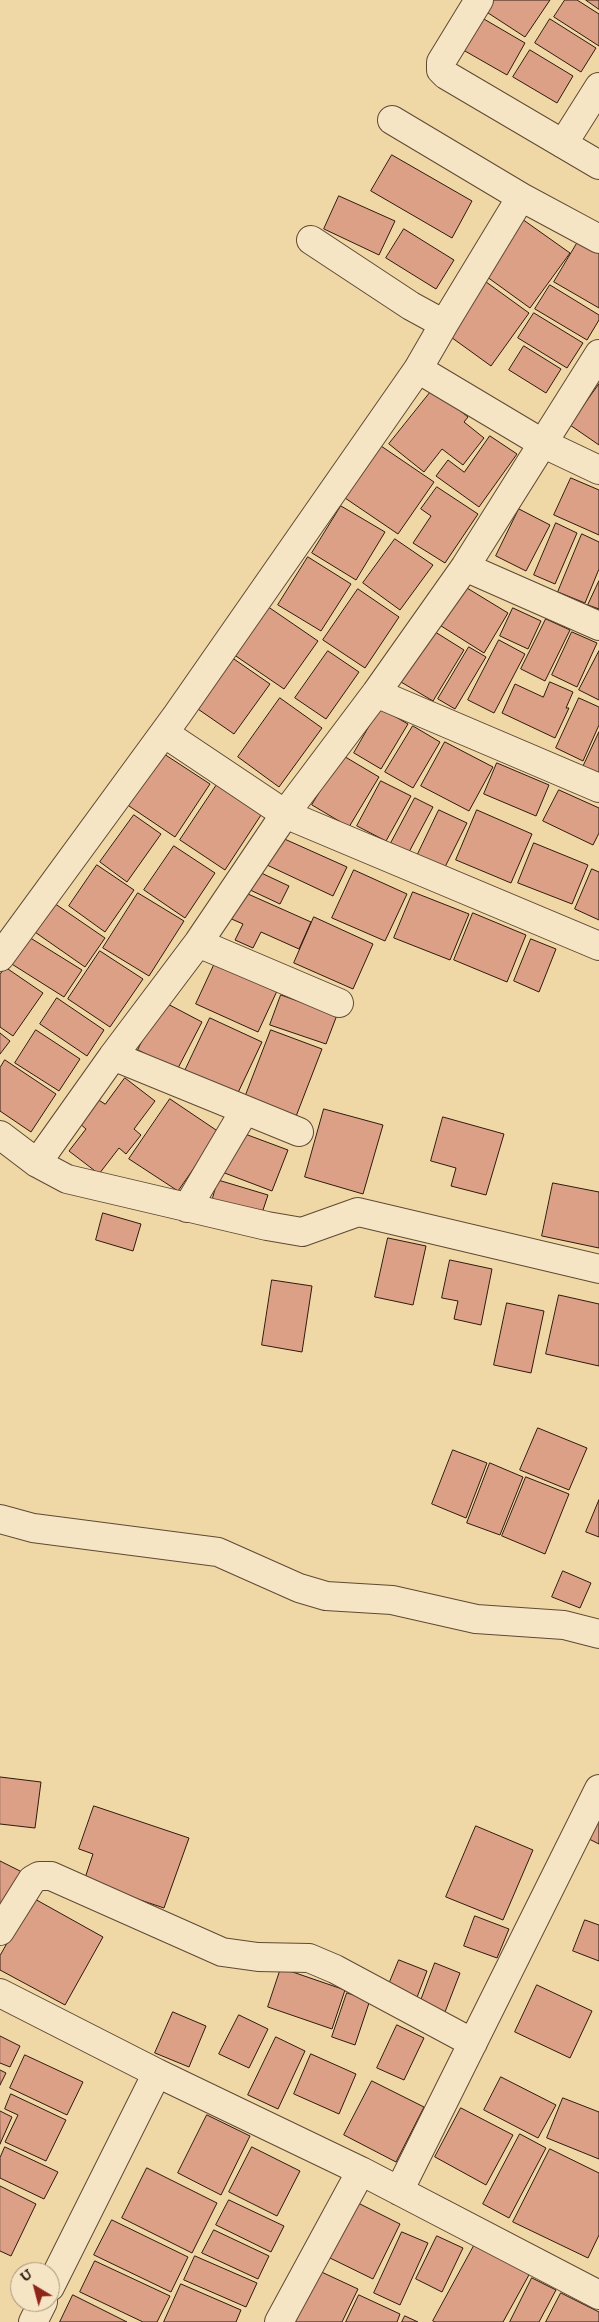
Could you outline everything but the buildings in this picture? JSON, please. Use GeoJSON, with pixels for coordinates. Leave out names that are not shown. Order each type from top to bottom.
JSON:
{"type":"FeatureCollection","features":[{"type":"Feature","properties":{"kind":"street"},"geometry":{"type":"LineString","coordinates":[[479,0],[441,62],[441,70],[446,75],[599,165]]}},
{"type":"Feature","properties":{"kind":"street"},"geometry":{"type":"LineString","coordinates":[[563,144],[599,87]]}},
{"type":"Feature","properties":{"kind":"street"},"geometry":{"type":"LineString","coordinates":[[392,120],[521,197],[599,239]]}},
{"type":"Feature","properties":{"kind":"street"},"geometry":{"type":"LineString","coordinates":[[0,957],[164,733],[418,369],[521,197]]}},
{"type":"Feature","properties":{"kind":"street"},"geometry":{"type":"LineString","coordinates":[[311,240],[410,306],[444,324]]}},
{"type":"Feature","properties":{"kind":"street"},"geometry":{"type":"LineString","coordinates":[[37,1163],[113,1056],[198,943],[285,814],[376,693],[466,567],[599,354]]}},
{"type":"Feature","properties":{"kind":"street"},"geometry":{"type":"LineString","coordinates":[[418,369],[542,443],[599,470]]}},
{"type":"Feature","properties":{"kind":"street"},"geometry":{"type":"LineString","coordinates":[[466,567],[599,626]]}},
{"type":"Feature","properties":{"kind":"street"},"geometry":{"type":"LineString","coordinates":[[376,693],[599,788]]}},
{"type":"Feature","properties":{"kind":"street"},"geometry":{"type":"LineString","coordinates":[[164,733],[285,814],[599,946]]}},
{"type":"Feature","properties":{"kind":"street"},"geometry":{"type":"LineString","coordinates":[[198,943],[339,1003]]}},
{"type":"Feature","properties":{"kind":"street"},"geometry":{"type":"LineString","coordinates":[[113,1056],[298,1132]]}},
{"type":"Feature","properties":{"kind":"street"},"geometry":{"type":"LineString","coordinates":[[186,1208],[245,1110]]}},
{"type":"Feature","properties":{"kind":"street"},"geometry":{"type":"LineString","coordinates":[[0,1135],[37,1163],[67,1179],[186,1208],[302,1232],[358,1212],[599,1269]]}},
{"type":"Feature","properties":{"kind":"street"},"geometry":{"type":"LineString","coordinates":[[0,1519],[33,1528],[218,1552],[300,1588],[326,1596],[392,1600],[476,1619],[564,1625],[599,1634]]}},
{"type":"Feature","properties":{"kind":"street"},"geometry":{"type":"LineString","coordinates":[[399,2191],[599,1789]]}},
{"type":"Feature","properties":{"kind":"street"},"geometry":{"type":"LineString","coordinates":[[0,1931],[32,1880],[39,1876],[51,1876],[222,1952],[258,1957],[309,1958],[335,1969],[474,2043]]}},
{"type":"Feature","properties":{"kind":"street"},"geometry":{"type":"LineString","coordinates":[[0,1993],[157,2073],[361,2171],[599,2296]]}},
{"type":"Feature","properties":{"kind":"street"},"geometry":{"type":"LineString","coordinates":[[60,2267],[157,2073]]}},
{"type":"Feature","properties":{"kind":"street"},"geometry":{"type":"LineString","coordinates":[[279,2322],[361,2171]]}}]}
